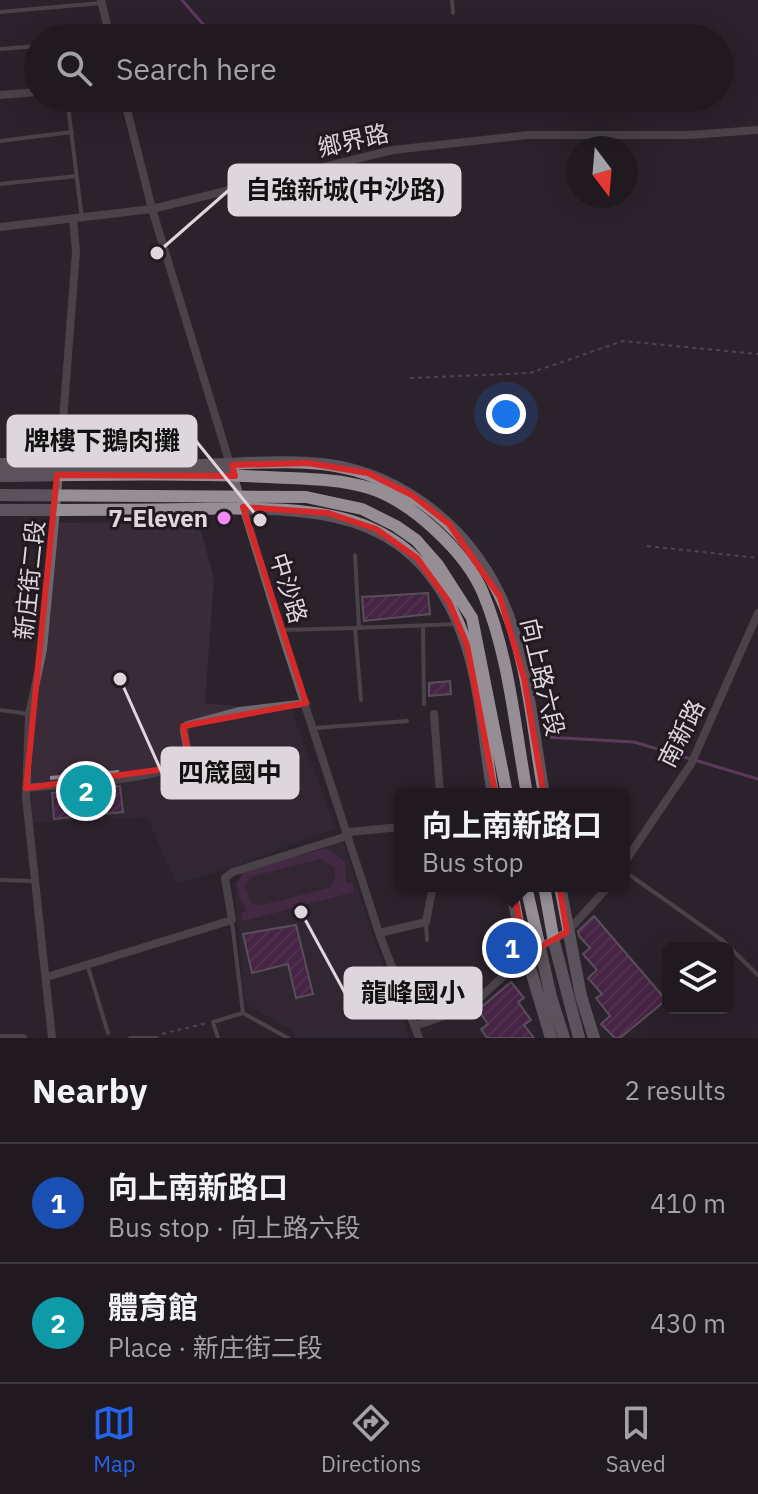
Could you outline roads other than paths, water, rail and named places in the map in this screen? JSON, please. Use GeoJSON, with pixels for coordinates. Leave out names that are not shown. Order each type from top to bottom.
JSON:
{"type":"FeatureCollection","features":[{"type":"Feature","properties":{"kind":"main road","name":"向上路六段"},"geometry":{"type":"LineString","coordinates":[[234,470],[308,463],[368,473],[412,495],[449,524],[483,565],[500,597],[515,638],[543,788]]}},
{"type":"Feature","properties":{"kind":"main road","name":"向上路六段"},"geometry":{"type":"LineString","coordinates":[[0,464],[58,469],[234,470],[370,488],[408,507],[442,536],[482,590],[495,627],[526,788]]}},
{"type":"Feature","properties":{"kind":"main road","name":"向上路六段"},"geometry":{"type":"LineString","coordinates":[[0,476],[58,469]]}},
{"type":"Feature","properties":{"kind":"main road"},"geometry":{"type":"LineString","coordinates":[[0,495],[241,501],[328,513],[376,529],[417,558],[444,594],[459,624],[473,672],[492,788]]}},
{"type":"Feature","properties":{"kind":"main road"},"geometry":{"type":"LineString","coordinates":[[0,510],[329,499],[381,518],[425,549],[461,596],[472,618],[506,788]]}},
{"type":"Feature","properties":{"kind":"main road"},"geometry":{"type":"LineString","coordinates":[[512,892],[526,955],[551,1038]]}},
{"type":"Feature","properties":{"kind":"main road"},"geometry":{"type":"LineString","coordinates":[[527,892],[539,949],[564,1038]]}},
{"type":"Feature","properties":{"kind":"main road"},"geometry":{"type":"LineString","coordinates":[[545,892],[554,942],[579,1038]]}},
{"type":"Feature","properties":{"kind":"main road"},"geometry":{"type":"LineString","coordinates":[[561,892],[567,932],[594,1038]]}},
{"type":"Feature","properties":{"kind":"street"},"geometry":{"type":"LineString","coordinates":[[101,2],[106,24]]}},
{"type":"Feature","properties":{"kind":"street"},"geometry":{"type":"LineString","coordinates":[[0,95],[24,93]]}},
{"type":"Feature","properties":{"kind":"street","name":"中沙路"},"geometry":{"type":"LineString","coordinates":[[128,112],[152,209],[281,631],[349,832],[379,933],[419,1038]]}},
{"type":"Feature","properties":{"kind":"street","name":"鄉界路"},"geometry":{"type":"LineString","coordinates":[[0,227],[152,209],[393,150],[528,135],[689,135],[758,130]]}},
{"type":"Feature","properties":{"kind":"street","name":"新庄街二段"},"geometry":{"type":"LineString","coordinates":[[52,1038],[47,977],[32,881],[26,788],[29,714],[43,650],[56,510],[77,219]]}},
{"type":"Feature","properties":{"kind":"street","name":"南新路"},"geometry":{"type":"LineString","coordinates":[[630,854],[691,764],[758,613]]}},
{"type":"Feature","properties":{"kind":"street"},"geometry":{"type":"LineString","coordinates":[[26,788],[134,777],[172,768],[189,757],[184,730],[187,725],[239,711],[306,703]]}},
{"type":"Feature","properties":{"kind":"street"},"geometry":{"type":"LineString","coordinates":[[434,714],[440,788]]}},
{"type":"Feature","properties":{"kind":"street"},"geometry":{"type":"LineString","coordinates":[[47,977],[232,920],[225,878],[344,837],[349,832],[394,828]]}},
{"type":"Feature","properties":{"kind":"street"},"geometry":{"type":"LineString","coordinates":[[379,933],[426,922],[432,892]]}},
{"type":"Feature","properties":{"kind":"street"},"geometry":{"type":"LineString","coordinates":[[415,1026],[470,1007],[526,955],[567,932],[604,892]]}},
{"type":"Feature","properties":{"kind":"street"},"geometry":{"type":"LineString","coordinates":[[3,1038],[23,1038]]}},
{"type":"Feature","properties":{"kind":"lane"},"geometry":{"type":"LineString","coordinates":[[452,0],[453,13]]}},
{"type":"Feature","properties":{"kind":"lane"},"geometry":{"type":"LineString","coordinates":[[0,12],[101,2]]}},
{"type":"Feature","properties":{"kind":"lane"},"geometry":{"type":"LineString","coordinates":[[0,49],[24,47]]}},
{"type":"Feature","properties":{"kind":"lane"},"geometry":{"type":"LineString","coordinates":[[69,112],[77,176],[77,219]]}},
{"type":"Feature","properties":{"kind":"lane"},"geometry":{"type":"LineString","coordinates":[[0,141],[72,132]]}},
{"type":"Feature","properties":{"kind":"lane"},"geometry":{"type":"LineString","coordinates":[[0,184],[77,176]]}},
{"type":"Feature","properties":{"kind":"lane"},"geometry":{"type":"LineString","coordinates":[[355,555],[361,700]]}},
{"type":"Feature","properties":{"kind":"lane"},"geometry":{"type":"LineString","coordinates":[[281,631],[459,624]]}},
{"type":"Feature","properties":{"kind":"lane"},"geometry":{"type":"LineString","coordinates":[[423,626],[424,704]]}},
{"type":"Feature","properties":{"kind":"lane"},"geometry":{"type":"LineString","coordinates":[[0,710],[29,714]]}},
{"type":"Feature","properties":{"kind":"lane"},"geometry":{"type":"LineString","coordinates":[[315,728],[407,721]]}},
{"type":"Feature","properties":{"kind":"lane"},"geometry":{"type":"LineString","coordinates":[[630,875],[722,940],[758,975]]}},
{"type":"Feature","properties":{"kind":"lane"},"geometry":{"type":"LineString","coordinates":[[0,880],[32,881]]}},
{"type":"Feature","properties":{"kind":"lane"},"geometry":{"type":"LineString","coordinates":[[232,920],[243,1013]]}},
{"type":"Feature","properties":{"kind":"lane"},"geometry":{"type":"LineString","coordinates":[[426,922],[427,940]]}},
{"type":"Feature","properties":{"kind":"lane"},"geometry":{"type":"LineString","coordinates":[[87,964],[108,1033]]}},
{"type":"Feature","properties":{"kind":"lane"},"geometry":{"type":"LineString","coordinates":[[400,986],[448,972]]}},
{"type":"Feature","properties":{"kind":"lane"},"geometry":{"type":"LineString","coordinates":[[218,1038],[213,1022],[243,1013],[288,1038]]}},
{"type":"Feature","properties":{"kind":"lane"},"geometry":{"type":"LineString","coordinates":[[130,1038],[157,1037]]}},
{"type":"Feature","properties":{"kind":"waterway"},"geometry":{"type":"LineString","coordinates":[[182,0],[203,24]]}},
{"type":"Feature","properties":{"kind":"waterway"},"geometry":{"type":"LineString","coordinates":[[545,737],[634,742],[758,779]]}},
{"type":"Feature","properties":{"kind":"place","name":"自強新城(中沙路)"},"geometry":{"type":"Point","coordinates":[157,253]}},
{"type":"Feature","properties":{"kind":"place","name":"7-Eleven"},"geometry":{"type":"Point","coordinates":[224,518]}},
{"type":"Feature","properties":{"kind":"place","name":"牌樓下鵝肉攤"},"geometry":{"type":"Point","coordinates":[260,520]}},
{"type":"Feature","properties":{"kind":"place","name":"四箴國中"},"geometry":{"type":"Point","coordinates":[120,679]}},
{"type":"Feature","properties":{"kind":"place","name":"體育館"},"geometry":{"type":"Point","coordinates":[86,791]}},
{"type":"Feature","properties":{"kind":"place","name":"龍峰國小"},"geometry":{"type":"Point","coordinates":[301,912]}},
{"type":"Feature","properties":{"kind":"place","name":"向上南新路口"},"geometry":{"type":"Point","coordinates":[512,948]}}]}
